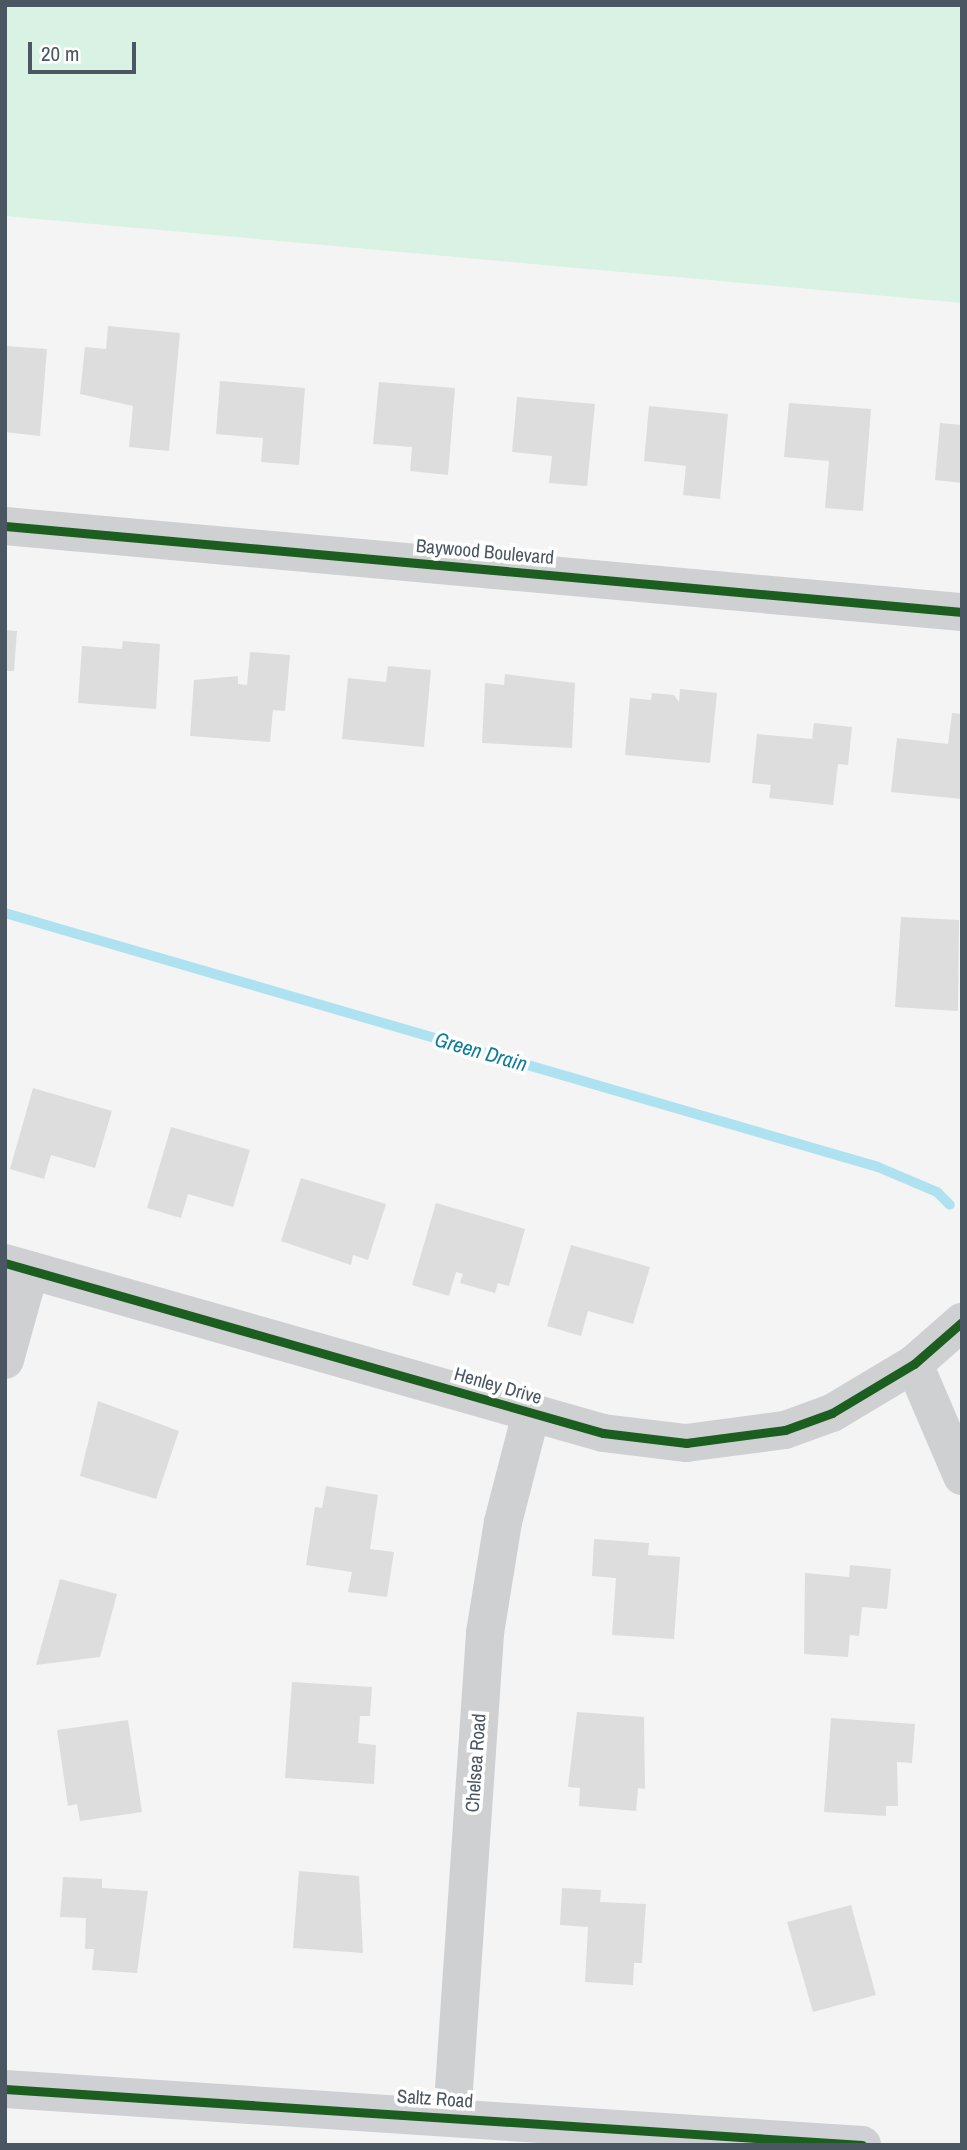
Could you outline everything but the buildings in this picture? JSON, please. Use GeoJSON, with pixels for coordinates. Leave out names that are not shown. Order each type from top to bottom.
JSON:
{"type":"FeatureCollection","features":[{"type":"Feature","properties":{"kind":"street","name":"Baywood Boulevard"},"geometry":{"type":"LineString","coordinates":[[5,526],[962,612]]}},
{"type":"Feature","properties":{"kind":"street"},"geometry":{"type":"LineString","coordinates":[[5,1360],[18,1267]]}},
{"type":"Feature","properties":{"kind":"street","name":"Henley Drive"},"geometry":{"type":"LineString","coordinates":[[18,1267],[531,1413],[636,1440],[736,1440],[832,1413],[914,1364],[962,1322]]}},
{"type":"Feature","properties":{"kind":"street"},"geometry":{"type":"LineString","coordinates":[[914,1364],[962,1476]]}},
{"type":"Feature","properties":{"kind":"street","name":"Chelsea Road"},"geometry":{"type":"LineString","coordinates":[[452,2118],[485,1633],[503,1522],[531,1413]]}},
{"type":"Feature","properties":{"kind":"street","name":"Saltz Road"},"geometry":{"type":"LineString","coordinates":[[5,2089],[452,2118],[532,2134],[862,2145]]}},
{"type":"Feature","properties":{"kind":"green space"},"geometry":{"type":"Polygon","coordinates":[[[5,5],[962,5],[962,303],[5,216],[5,5]]]}},
{"type":"Feature","properties":{"kind":"waterway","name":"Green Drain"},"geometry":{"type":"LineString","coordinates":[[5,913],[878,1167],[937,1192],[950,1205]]}},
{"type":"Feature","properties":{"kind":"cycle path"},"geometry":{"type":"LineString","coordinates":[[5,526],[962,612]]}},
{"type":"Feature","properties":{"kind":"cycle path"},"geometry":{"type":"LineString","coordinates":[[5,1263],[603,1433],[686,1443],[785,1430],[832,1413],[914,1364],[962,1322]]}},
{"type":"Feature","properties":{"kind":"cycle path"},"geometry":{"type":"LineString","coordinates":[[5,2089],[862,2145]]}}]}
